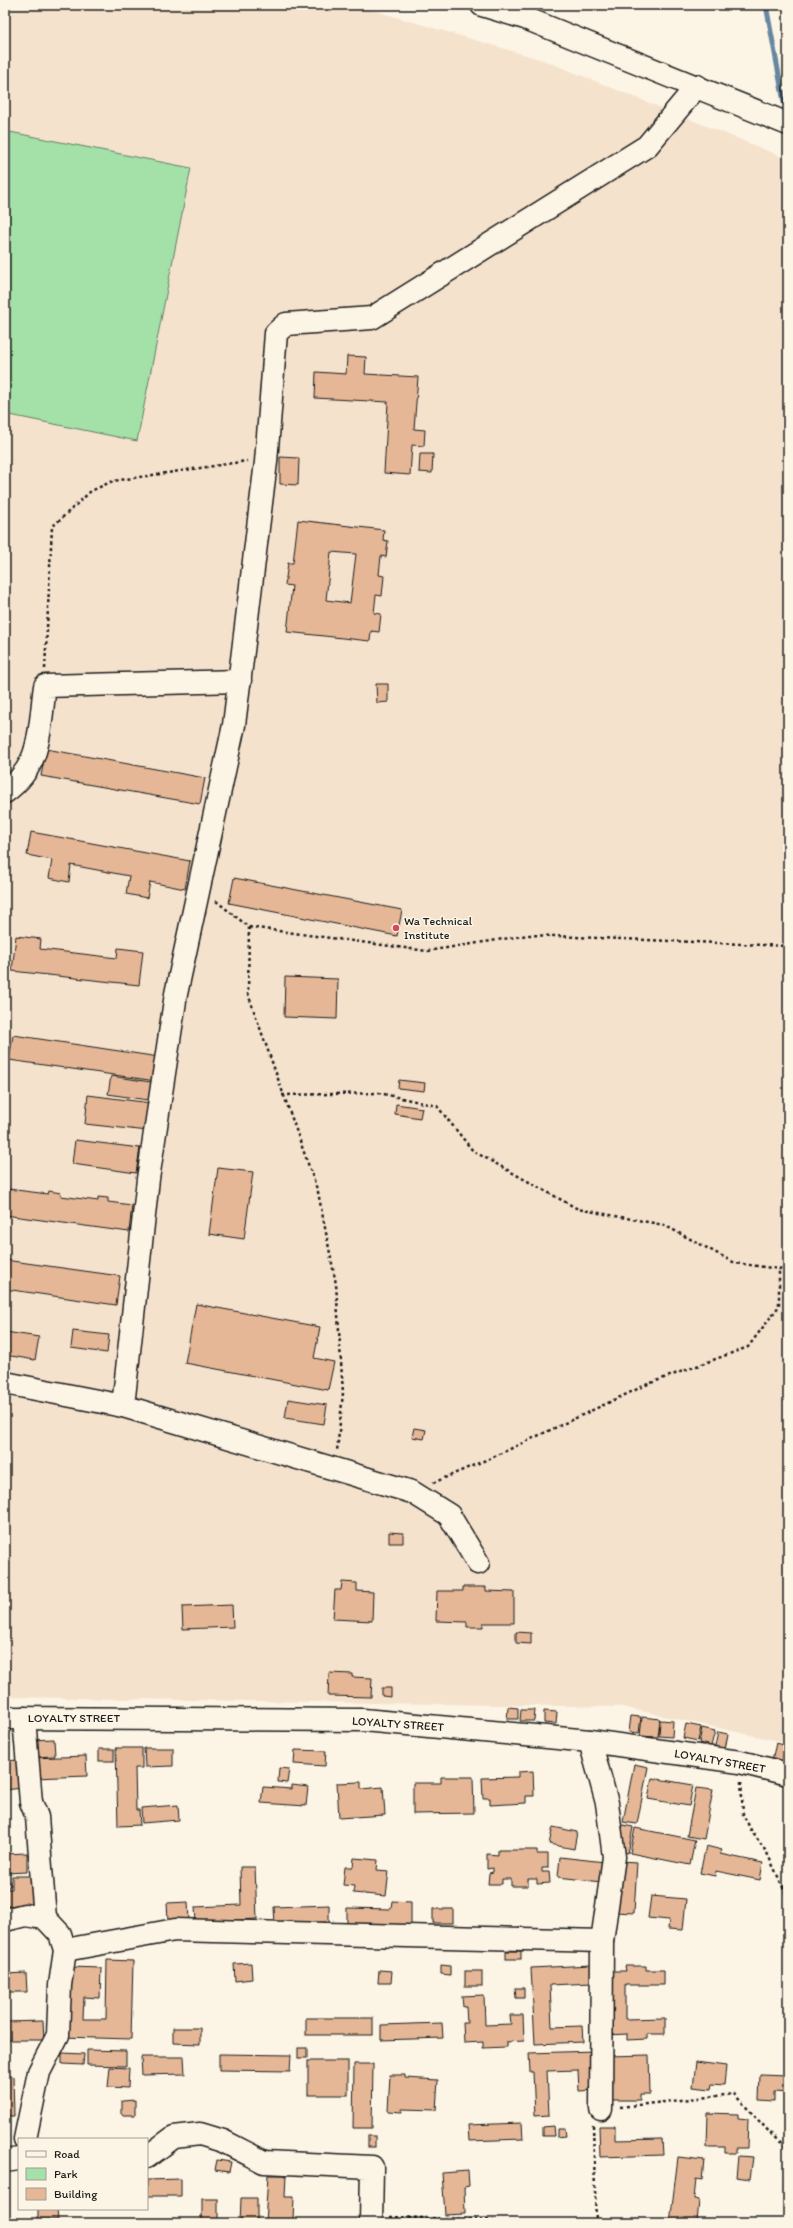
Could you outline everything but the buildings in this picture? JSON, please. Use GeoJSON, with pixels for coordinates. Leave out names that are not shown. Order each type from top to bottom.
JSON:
{"type":"FeatureCollection","features":[{"type":"Feature","properties":{"kind":"street"},"geometry":{"type":"LineString","coordinates":[[482,5],[527,11],[697,86],[788,124]]}},
{"type":"Feature","properties":{"kind":"street"},"geometry":{"type":"LineString","coordinates":[[123,1406],[149,1172],[176,994],[234,725],[266,462],[276,333],[286,324],[372,318],[647,146],[697,86]]}},
{"type":"Feature","properties":{"kind":"street"},"geometry":{"type":"LineString","coordinates":[[5,792],[16,784],[30,766],[37,747],[45,686],[240,681]]}},
{"type":"Feature","properties":{"kind":"street"},"geometry":{"type":"LineString","coordinates":[[5,1383],[123,1406],[412,1492],[449,1515],[478,1563]]}},
{"type":"Feature","properties":{"kind":"street"},"geometry":{"type":"LineString","coordinates":[[15,1718],[31,1802],[37,1817],[45,1918]]}},
{"type":"Feature","properties":{"kind":"street","name":"LOYALTY STREET"},"geometry":{"type":"LineString","coordinates":[[15,1718],[364,1720],[590,1741],[740,1762],[788,1774]]}},
{"type":"Feature","properties":{"kind":"street"},"geometry":{"type":"LineString","coordinates":[[590,1741],[607,1803],[614,1857],[602,1941],[601,2109]]}},
{"type":"Feature","properties":{"kind":"street"},"geometry":{"type":"LineString","coordinates":[[5,1920],[25,1915],[45,1918],[60,1934],[65,1950],[60,1985],[58,2035],[39,2072],[25,2138]]}},
{"type":"Feature","properties":{"kind":"street"},"geometry":{"type":"LineString","coordinates":[[65,1950],[175,1930],[602,1941]]}},
{"type":"Feature","properties":{"kind":"street"},"geometry":{"type":"LineString","coordinates":[[148,2156],[174,2137],[200,2134],[222,2141],[264,2162],[372,2167],[371,2219]]}},
{"type":"Feature","properties":{"kind":"street"},"geometry":{"type":"LineString","coordinates":[[5,2161],[18,2159]]}},
{"type":"Feature","properties":{"kind":"path"},"geometry":{"type":"LineString","coordinates":[[45,686],[52,528],[91,491],[113,481],[251,460],[266,462]]}},
{"type":"Feature","properties":{"kind":"path"},"geometry":{"type":"LineString","coordinates":[[199,887],[249,927],[427,951],[529,935],[788,946]]}},
{"type":"Feature","properties":{"kind":"path"},"geometry":{"type":"LineString","coordinates":[[249,927],[248,994],[282,1095],[318,1192],[336,1284],[343,1393],[334,1469]]}},
{"type":"Feature","properties":{"kind":"path"},"geometry":{"type":"LineString","coordinates":[[282,1095],[380,1093],[437,1106],[473,1151],[578,1209],[664,1225],[735,1263],[779,1269],[788,1266]]}},
{"type":"Feature","properties":{"kind":"path"},"geometry":{"type":"LineString","coordinates":[[412,1492],[495,1456],[648,1384],[748,1347],[779,1306],[779,1269]]}},
{"type":"Feature","properties":{"kind":"path"},"geometry":{"type":"LineString","coordinates":[[740,1762],[743,1814],[750,1830],[766,1853],[788,1898]]}},
{"type":"Feature","properties":{"kind":"path"},"geometry":{"type":"LineString","coordinates":[[596,2223],[593,2119],[601,2109],[734,2094],[774,2137],[788,2148]]}},
{"type":"Feature","properties":{"kind":"path"},"geometry":{"type":"LineString","coordinates":[[371,2219],[441,2221],[488,2220],[499,2223]]}},
{"type":"Feature","properties":{"kind":"shaded area","name":"Wa Technical Institute"},"geometry":{"type":"Polygon","coordinates":[[[5,5],[355,5],[543,60],[788,159],[788,1743],[622,1707],[5,1697],[5,5]]]}},
{"type":"Feature","properties":{"kind":"green space"},"geometry":{"type":"Polygon","coordinates":[[[5,131],[191,168],[137,441],[5,414],[5,131]]]}},
{"type":"Feature","properties":{"kind":"waterway"},"geometry":{"type":"LineString","coordinates":[[766,5],[784,102]]}},
{"type":"Feature","properties":{"kind":"place","name":"Wa Technical Institute"},"geometry":{"type":"Point","coordinates":[396,928]}}]}
